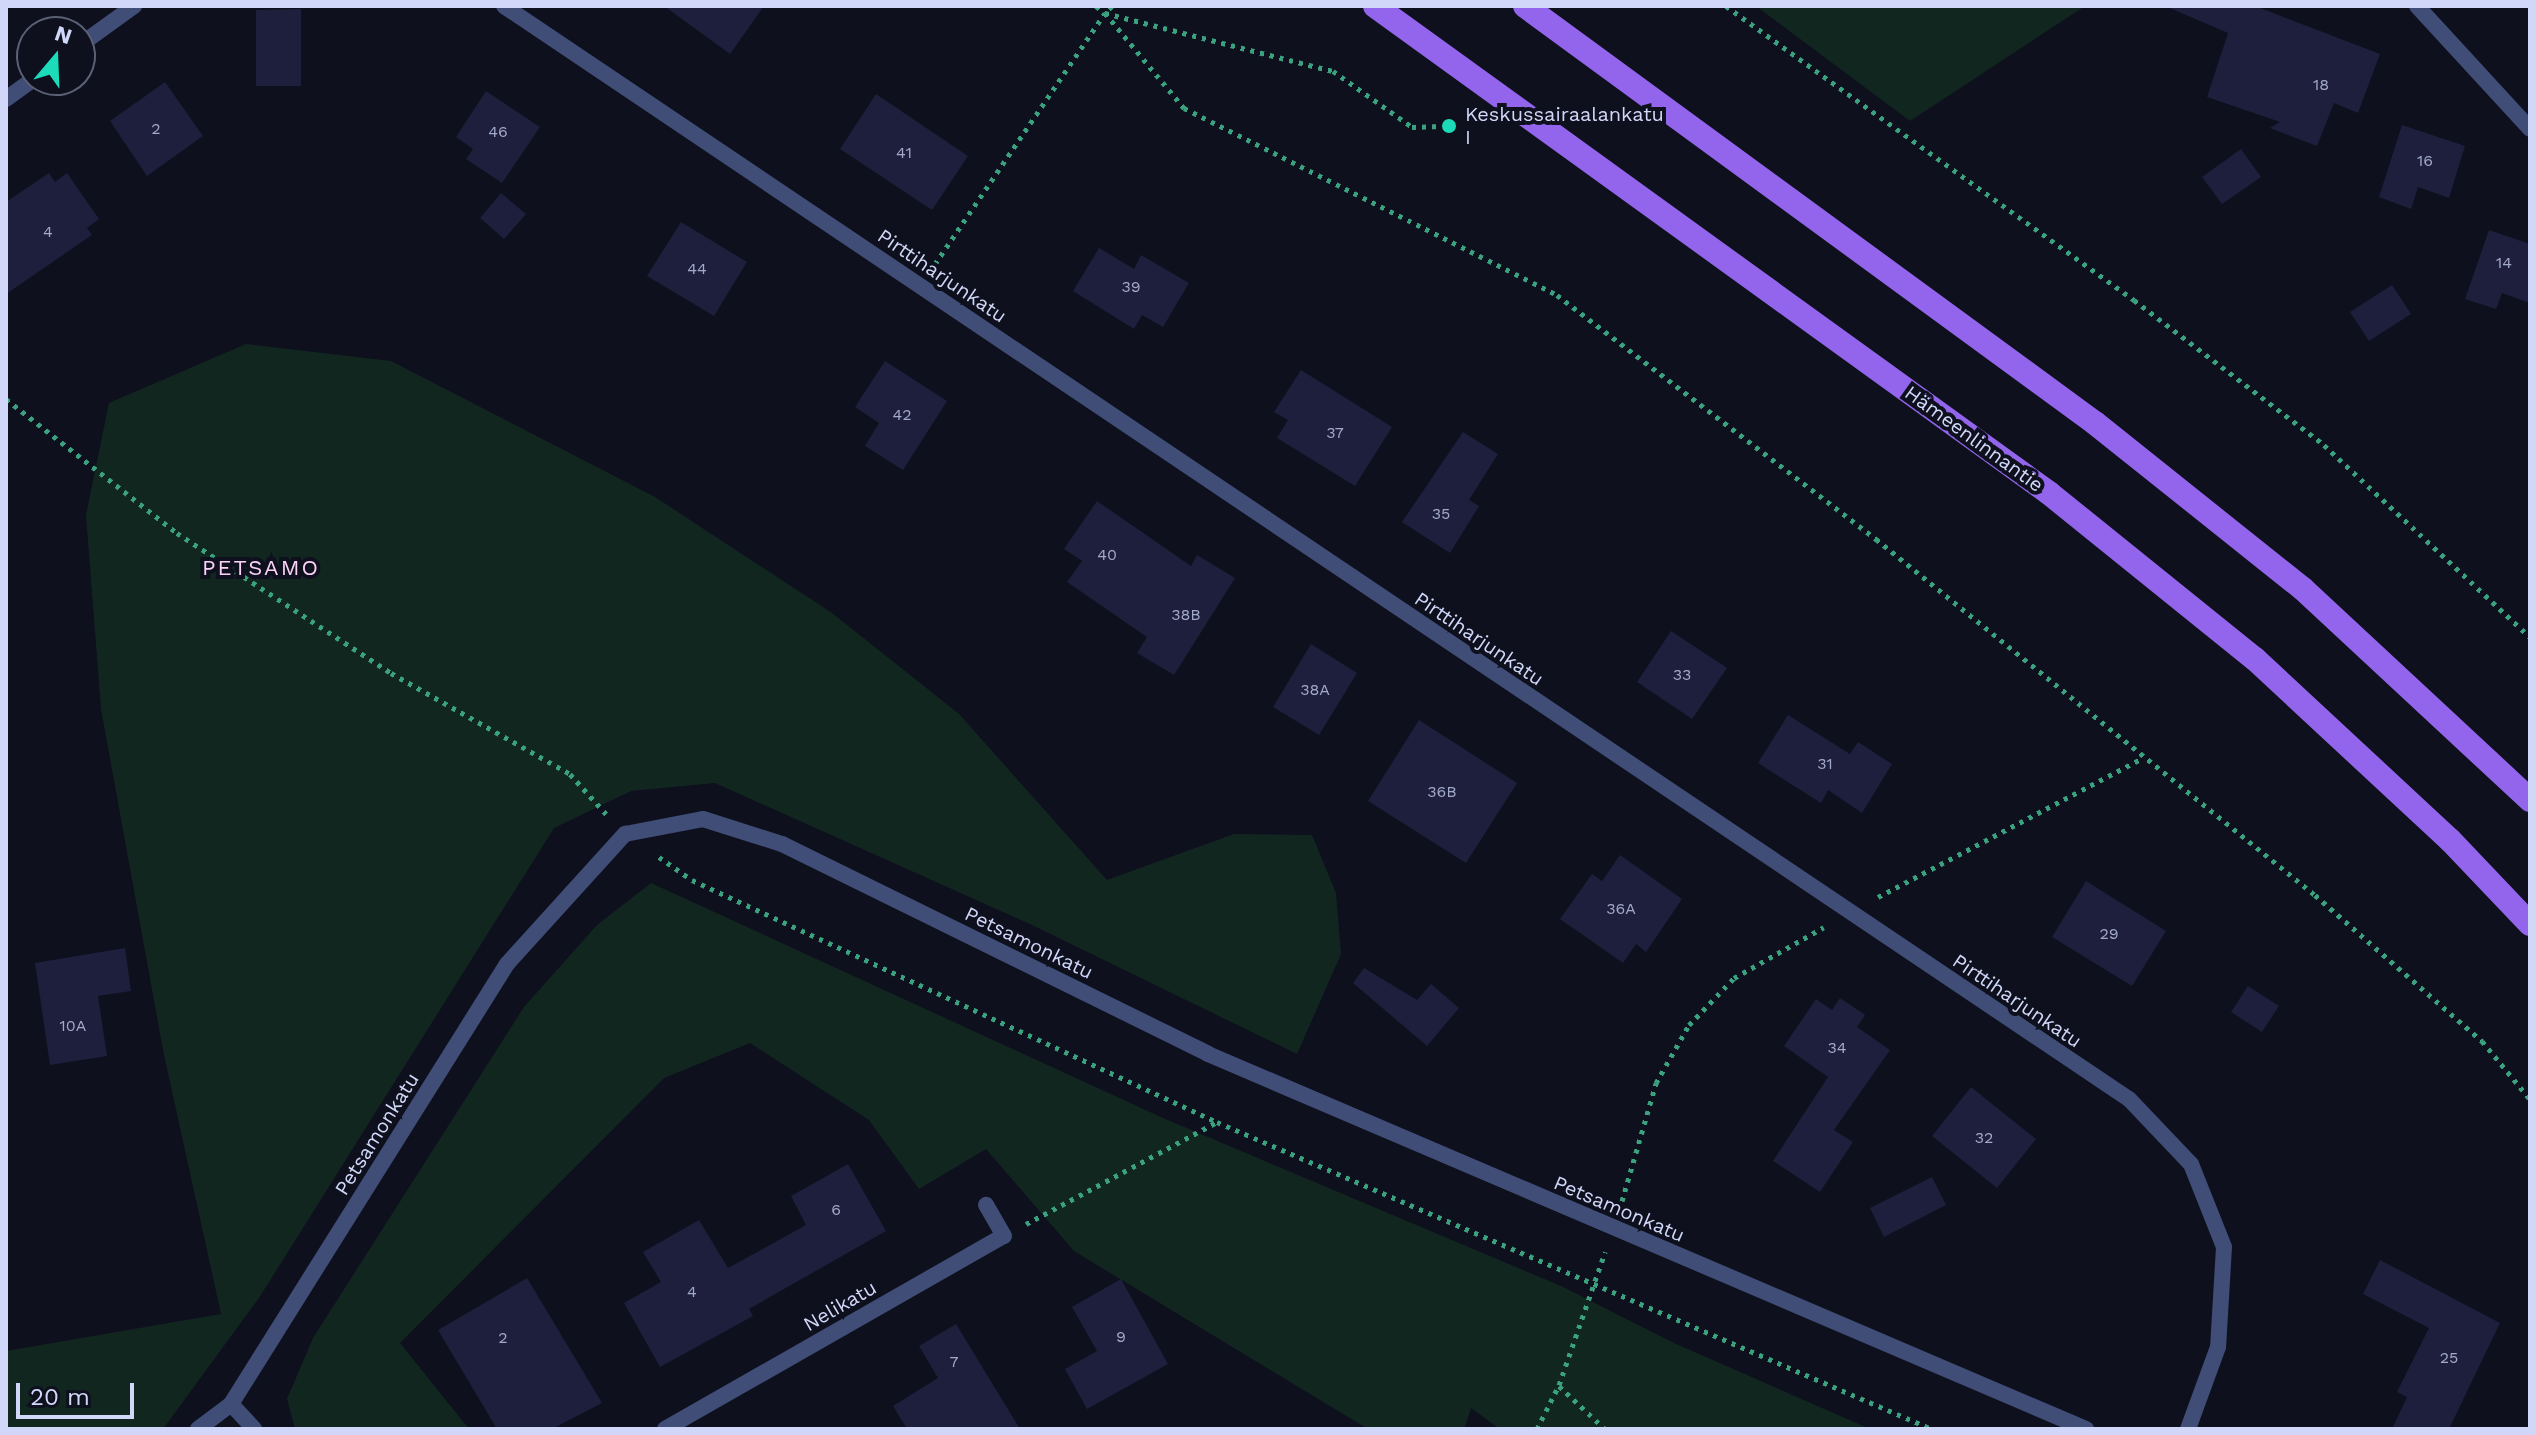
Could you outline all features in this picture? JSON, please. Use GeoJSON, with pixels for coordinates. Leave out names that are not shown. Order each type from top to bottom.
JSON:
{"type":"FeatureCollection","features":[{"type":"Feature","properties":{"kind":"main road","name":"Hämeenlinnantie"},"geometry":{"type":"LineString","coordinates":[[1375,6],[2061,503],[2255,659],[2450,840],[2530,924]]}},
{"type":"Feature","properties":{"kind":"main road"},"geometry":{"type":"LineString","coordinates":[[1525,6],[2095,423],[2303,589],[2530,800]]}},
{"type":"Feature","properties":{"kind":"street"},"geometry":{"type":"LineString","coordinates":[[96,33],[134,6]]}},
{"type":"Feature","properties":{"kind":"street","name":"Pirttiharjunkatu"},"geometry":{"type":"LineString","coordinates":[[504,6],[2129,1099],[2191,1164],[2224,1247],[2218,1347],[2188,1429]]}},
{"type":"Feature","properties":{"kind":"street"},"geometry":{"type":"LineString","coordinates":[[2417,6],[2530,129]]}},
{"type":"Feature","properties":{"kind":"street","name":"Petsamonkatu"},"geometry":{"type":"LineString","coordinates":[[198,1429],[231,1404],[507,964],[625,834],[703,819],[782,844],[1208,1054],[2086,1429]]}},
{"type":"Feature","properties":{"kind":"street"},"geometry":{"type":"LineString","coordinates":[[986,1205],[1004,1236]]}},
{"type":"Feature","properties":{"kind":"street","name":"Nelikatu"},"geometry":{"type":"LineString","coordinates":[[665,1429],[1004,1236]]}},
{"type":"Feature","properties":{"kind":"street"},"geometry":{"type":"LineString","coordinates":[[231,1404],[254,1429]]}},
{"type":"Feature","properties":{"kind":"path"},"geometry":{"type":"LineString","coordinates":[[1096,6],[1184,108],[1557,295],[1876,539],[2315,895],[2482,1041],[2530,1099]]}},
{"type":"Feature","properties":{"kind":"path"},"geometry":{"type":"LineString","coordinates":[[920,285],[1112,6]]}},
{"type":"Feature","properties":{"kind":"path"},"geometry":{"type":"LineString","coordinates":[[1726,6],[2134,300],[2324,445],[2530,637]]}},
{"type":"Feature","properties":{"kind":"path"},"geometry":{"type":"LineString","coordinates":[[1105,13],[1333,71],[1412,127],[1449,126]]}},
{"type":"Feature","properties":{"kind":"path"},"geometry":{"type":"LineString","coordinates":[[6,399],[177,533],[391,673],[570,774],[625,834],[692,880],[1217,1122],[1932,1429]]}},
{"type":"Feature","properties":{"kind":"path"},"geometry":{"type":"LineString","coordinates":[[1613,1229],[1656,1083],[1689,1025],[1734,978],[1849,913],[2143,758]]}},
{"type":"Feature","properties":{"kind":"path"},"geometry":{"type":"LineString","coordinates":[[1004,1236],[1217,1122]]}},
{"type":"Feature","properties":{"kind":"path"},"geometry":{"type":"LineString","coordinates":[[1537,1429],[1559,1385],[1594,1283]]}},
{"type":"Feature","properties":{"kind":"path"},"geometry":{"type":"LineString","coordinates":[[1559,1385],[1605,1429]]}},
{"type":"Feature","properties":{"kind":"green space"},"geometry":{"type":"Polygon","coordinates":[[[1756,6],[2085,6],[1910,121],[1756,6]]]}},
{"type":"Feature","properties":{"kind":"green space"},"geometry":{"type":"Polygon","coordinates":[[[246,344],[391,361],[655,497],[832,613],[959,714],[1107,880],[1234,834],[1312,835],[1336,893],[1341,954],[1297,1054],[1032,925],[715,783],[631,791],[554,828],[259,1298],[163,1429],[6,1429],[6,1351],[221,1314],[163,1050],[101,709],[86,515],[109,403],[246,344]]]}},
{"type":"Feature","properties":{"kind":"green space"},"geometry":{"type":"Polygon","coordinates":[[[651,883],[1163,1118],[1561,1286],[1674,1343],[1870,1429],[1500,1429],[1471,1408],[1464,1429],[1368,1429],[1074,1251],[986,1149],[919,1189],[869,1120],[750,1043],[664,1078],[400,1343],[469,1429],[295,1429],[287,1399],[313,1338],[524,1007],[597,925],[651,883]]]}},
{"type":"Feature","properties":{"kind":"building"},"geometry":{"type":"Polygon","coordinates":[[[664,6],[764,6],[730,54],[664,6]]]}},
{"type":"Feature","properties":{"kind":"building"},"geometry":{"type":"Polygon","coordinates":[[[2165,6],[2255,6],[2380,54],[2358,113],[2334,103],[2317,146],[2270,128],[2280,122],[2207,97],[2228,33],[2165,6]]]}},
{"type":"Feature","properties":{"kind":"building"},"geometry":{"type":"Polygon","coordinates":[[[301,9],[301,86],[256,86],[256,10],[301,9]]]}},
{"type":"Feature","properties":{"kind":"building"},"geometry":{"type":"Polygon","coordinates":[[[165,82],[203,136],[147,176],[110,121],[165,82]]]}},
{"type":"Feature","properties":{"kind":"building"},"geometry":{"type":"Polygon","coordinates":[[[486,91],[540,127],[502,183],[466,159],[473,149],[456,137],[486,91]]]}},
{"type":"Feature","properties":{"kind":"building"},"geometry":{"type":"Polygon","coordinates":[[[876,94],[968,156],[932,210],[840,149],[876,94]]]}},
{"type":"Feature","properties":{"kind":"building"},"geometry":{"type":"Polygon","coordinates":[[[2402,125],[2465,146],[2449,198],[2418,187],[2411,209],[2379,197],[2402,125]]]}},
{"type":"Feature","properties":{"kind":"building"},"geometry":{"type":"Polygon","coordinates":[[[2241,149],[2261,177],[2222,204],[2202,177],[2241,149]]]}},
{"type":"Feature","properties":{"kind":"building"},"geometry":{"type":"Polygon","coordinates":[[[49,173],[55,182],[67,173],[99,219],[87,228],[92,235],[6,294],[6,202],[49,173]]]}},
{"type":"Feature","properties":{"kind":"building"},"geometry":{"type":"Polygon","coordinates":[[[501,193],[526,214],[504,239],[480,218],[501,193]]]}},
{"type":"Feature","properties":{"kind":"building"},"geometry":{"type":"Polygon","coordinates":[[[681,222],[747,262],[714,316],[647,276],[681,222]]]}},
{"type":"Feature","properties":{"kind":"building"},"geometry":{"type":"Polygon","coordinates":[[[2489,230],[2530,244],[2530,303],[2502,293],[2496,309],[2465,299],[2489,230]]]}},
{"type":"Feature","properties":{"kind":"building"},"geometry":{"type":"Polygon","coordinates":[[[1099,248],[1134,269],[1141,255],[1189,283],[1163,327],[1142,315],[1134,329],[1073,291],[1099,248]]]}},
{"type":"Feature","properties":{"kind":"building"},"geometry":{"type":"Polygon","coordinates":[[[2392,285],[2411,314],[2369,341],[2350,312],[2392,285]]]}},
{"type":"Feature","properties":{"kind":"building"},"geometry":{"type":"Polygon","coordinates":[[[885,361],[947,401],[903,470],[865,446],[879,423],[855,407],[885,361]]]}},
{"type":"Feature","properties":{"kind":"building"},"geometry":{"type":"Polygon","coordinates":[[[1301,370],[1392,427],[1355,486],[1277,438],[1288,420],[1274,412],[1301,370]]]}},
{"type":"Feature","properties":{"kind":"building"},"geometry":{"type":"Polygon","coordinates":[[[1463,432],[1498,454],[1469,500],[1479,506],[1450,553],[1402,522],[1463,432]]]}},
{"type":"Feature","properties":{"kind":"building"},"geometry":{"type":"Polygon","coordinates":[[[1097,501],[1191,566],[1197,555],[1235,578],[1174,675],[1137,653],[1147,637],[1067,582],[1082,561],[1064,549],[1097,501]]]}},
{"type":"Feature","properties":{"kind":"building"},"geometry":{"type":"Polygon","coordinates":[[[1671,631],[1727,668],[1692,719],[1637,682],[1671,631]]]}},
{"type":"Feature","properties":{"kind":"building"},"geometry":{"type":"Polygon","coordinates":[[[1311,644],[1357,673],[1319,735],[1273,707],[1311,644]]]}},
{"type":"Feature","properties":{"kind":"building"},"geometry":{"type":"Polygon","coordinates":[[[1788,715],[1850,754],[1858,742],[1892,764],[1862,813],[1828,790],[1821,803],[1758,763],[1788,715]]]}},
{"type":"Feature","properties":{"kind":"building"},"geometry":{"type":"Polygon","coordinates":[[[1419,720],[1517,783],[1466,863],[1368,801],[1419,720]]]}},
{"type":"Feature","properties":{"kind":"building"},"geometry":{"type":"Polygon","coordinates":[[[1620,855],[1682,899],[1646,952],[1636,944],[1623,963],[1560,919],[1592,874],[1602,881],[1620,855]]]}},
{"type":"Feature","properties":{"kind":"building"},"geometry":{"type":"Polygon","coordinates":[[[2086,881],[2166,931],[2132,986],[2052,937],[2086,881]]]}},
{"type":"Feature","properties":{"kind":"building"},"geometry":{"type":"Polygon","coordinates":[[[125,948],[131,991],[98,996],[107,1056],[50,1065],[35,963],[125,948]]]}},
{"type":"Feature","properties":{"kind":"building"},"geometry":{"type":"Polygon","coordinates":[[[1364,968],[1417,1000],[1431,984],[1459,1008],[1427,1046],[1353,983],[1364,968]]]}},
{"type":"Feature","properties":{"kind":"building"},"geometry":{"type":"Polygon","coordinates":[[[2248,986],[2279,1006],[2262,1032],[2231,1012],[2248,986]]]}},
{"type":"Feature","properties":{"kind":"building"},"geometry":{"type":"Polygon","coordinates":[[[1840,998],[1865,1015],[1857,1027],[1890,1050],[1834,1130],[1853,1142],[1820,1192],[1773,1161],[1828,1077],[1784,1046],[1816,999],[1832,1010],[1840,998]]]}},
{"type":"Feature","properties":{"kind":"building"},"geometry":{"type":"Polygon","coordinates":[[[1971,1087],[2036,1139],[1997,1188],[1932,1136],[1971,1087]]]}},
{"type":"Feature","properties":{"kind":"building"},"geometry":{"type":"Polygon","coordinates":[[[848,1164],[886,1231],[749,1309],[753,1316],[660,1367],[624,1303],[661,1282],[643,1252],[699,1220],[728,1268],[806,1225],[791,1196],[848,1164]]]}},
{"type":"Feature","properties":{"kind":"building"},"geometry":{"type":"Polygon","coordinates":[[[1932,1177],[1946,1205],[1884,1237],[1870,1208],[1932,1177]]]}},
{"type":"Feature","properties":{"kind":"building"},"geometry":{"type":"Polygon","coordinates":[[[2380,1260],[2500,1323],[2449,1429],[2392,1429],[2407,1397],[2397,1392],[2429,1328],[2363,1294],[2380,1260]]]}},
{"type":"Feature","properties":{"kind":"building"},"geometry":{"type":"Polygon","coordinates":[[[527,1278],[602,1403],[552,1429],[497,1429],[438,1330],[527,1278]]]}},
{"type":"Feature","properties":{"kind":"building"},"geometry":{"type":"Polygon","coordinates":[[[1121,1279],[1168,1364],[1087,1409],[1065,1369],[1097,1351],[1072,1307],[1121,1279]]]}},
{"type":"Feature","properties":{"kind":"building"},"geometry":{"type":"Polygon","coordinates":[[[956,1324],[1020,1429],[907,1429],[893,1406],[938,1378],[919,1346],[956,1324]]]}},
{"type":"Feature","properties":{"kind":"place","name":"Keskussairaalankatu I"},"geometry":{"type":"Point","coordinates":[1449,126]}},
{"type":"Feature","properties":{"kind":"district","name":"PETSAMO"},"geometry":{"type":"Point","coordinates":[261,568]}}]}
